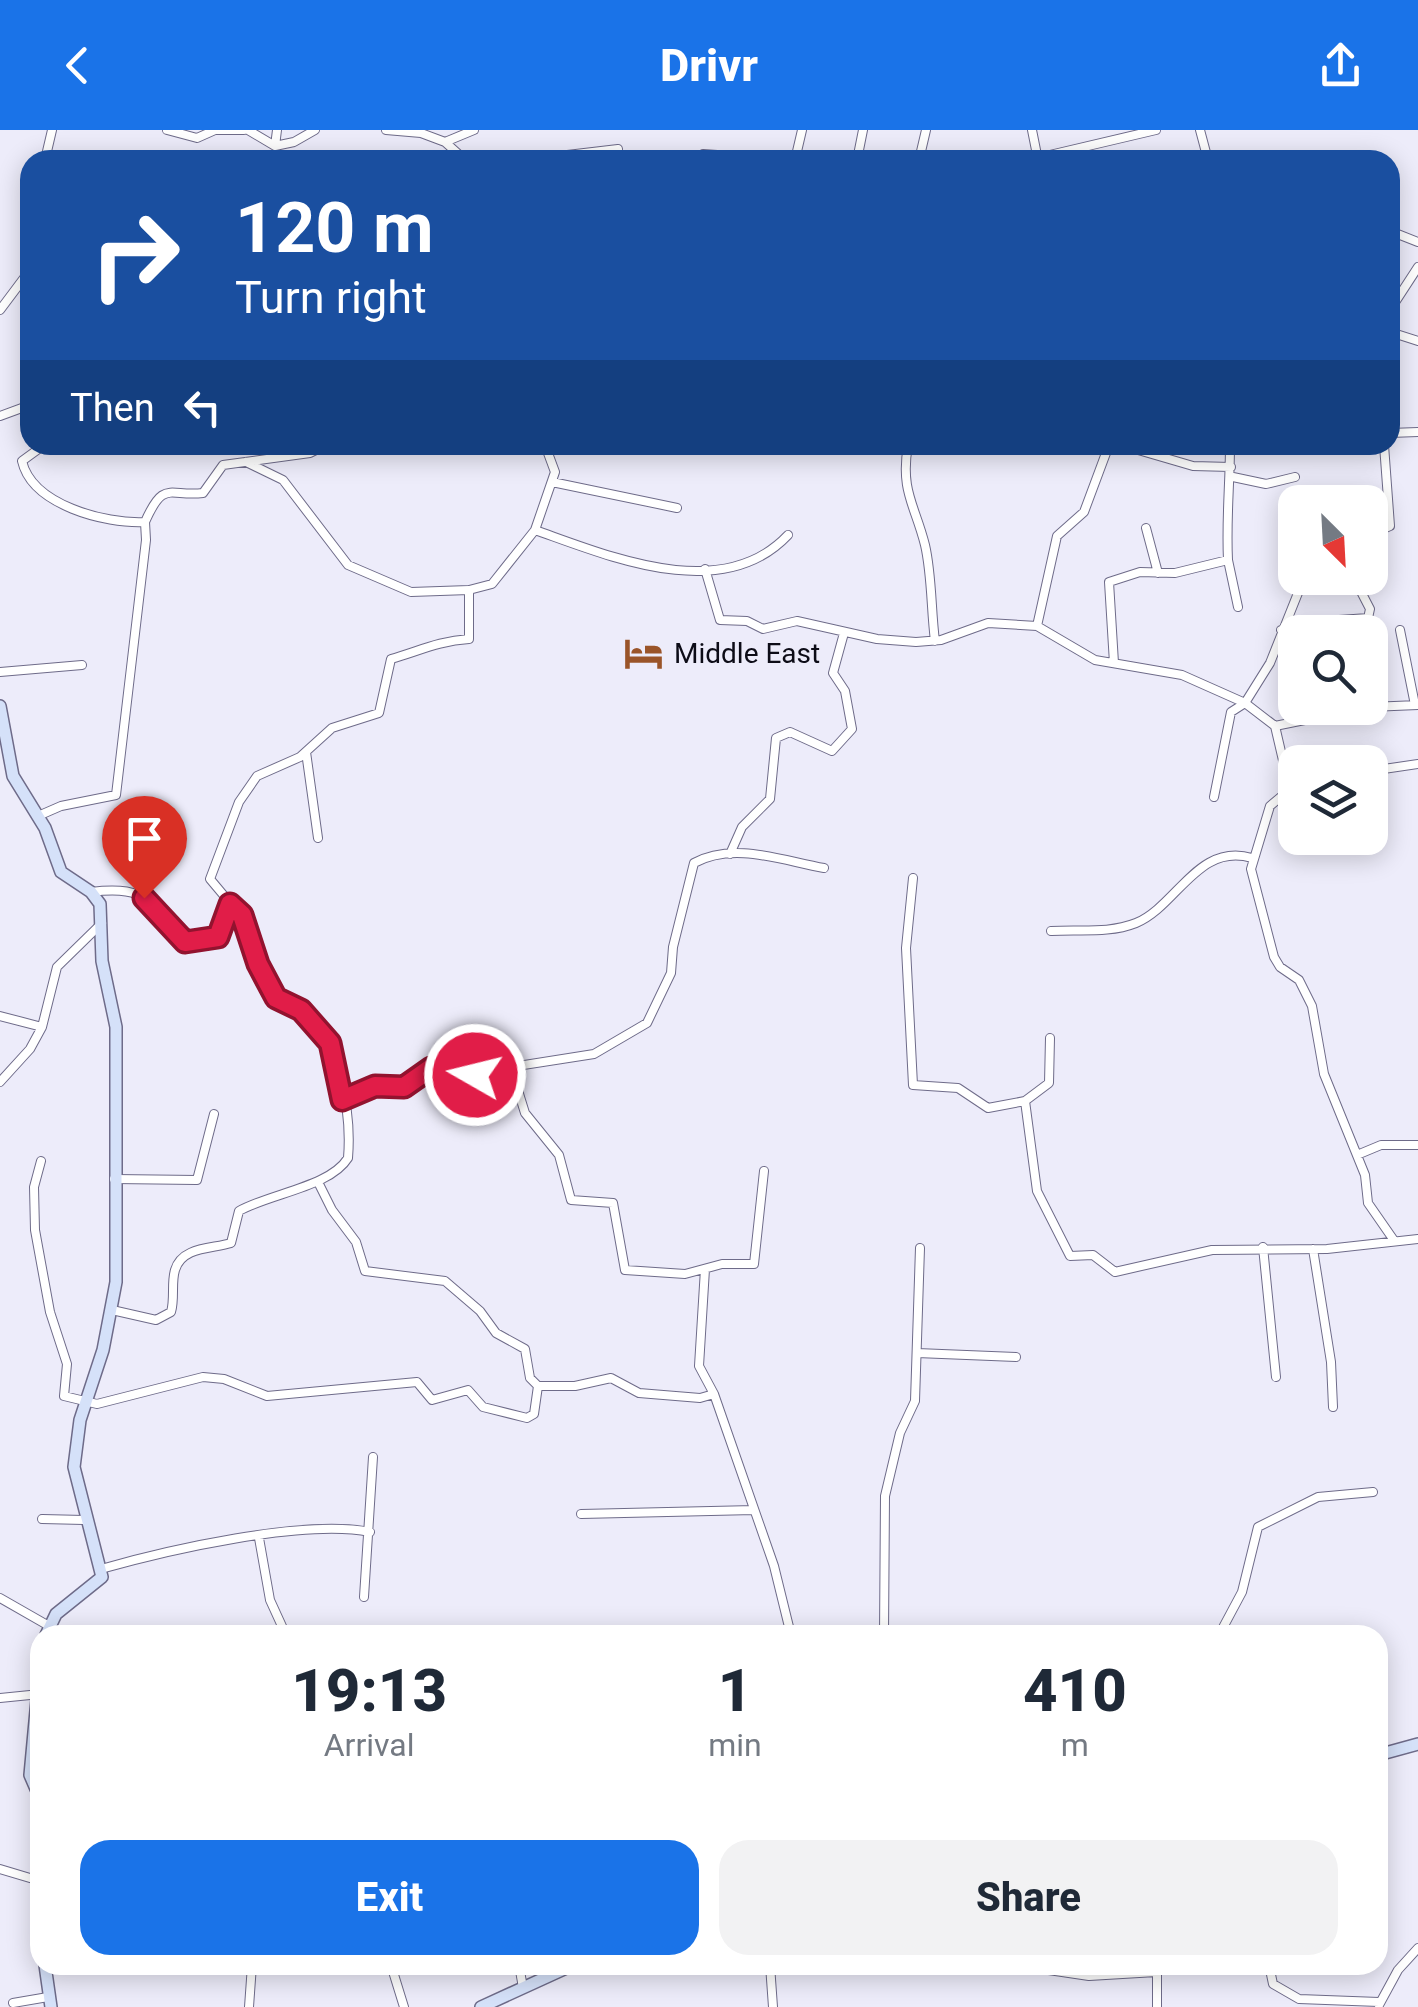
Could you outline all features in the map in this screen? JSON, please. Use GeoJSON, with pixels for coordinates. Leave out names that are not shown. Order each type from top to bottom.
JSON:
{"type":"FeatureCollection","features":[{"type":"Feature","properties":{"kind":"street"},"geometry":{"type":"LineString","coordinates":[[167,130],[197,138],[215,130],[246,130],[275,146],[294,142],[315,130]]}},
{"type":"Feature","properties":{"kind":"street"},"geometry":{"type":"LineString","coordinates":[[275,146],[277,130]]}},
{"type":"Feature","properties":{"kind":"street"},"geometry":{"type":"LineString","coordinates":[[386,130],[421,133],[454,150]]}},
{"type":"Feature","properties":{"kind":"street"},"geometry":{"type":"LineString","coordinates":[[445,142],[474,130]]}},
{"type":"Feature","properties":{"kind":"street"},"geometry":{"type":"LineString","coordinates":[[1075,150],[1156,130]]}},
{"type":"Feature","properties":{"kind":"street"},"geometry":{"type":"LineString","coordinates":[[610,150],[618,149]]}},
{"type":"Feature","properties":{"kind":"street"},"geometry":{"type":"LineString","coordinates":[[1400,295],[1418,267]]}},
{"type":"Feature","properties":{"kind":"street"},"geometry":{"type":"LineString","coordinates":[[0,310],[20,283]]}},
{"type":"Feature","properties":{"kind":"street"},"geometry":{"type":"LineString","coordinates":[[30,455],[22,461],[26,475],[42,490],[76,508],[145,522]]}},
{"type":"Feature","properties":{"kind":"street"},"geometry":{"type":"LineString","coordinates":[[38,816],[61,806],[116,796],[144,582],[145,522],[167,490],[200,494],[222,465],[296,455]]}},
{"type":"Feature","properties":{"kind":"street"},"geometry":{"type":"LineString","coordinates":[[246,462],[283,480],[348,565],[411,592],[469,590],[492,584],[535,530],[552,482],[554,464],[550,455]]}},
{"type":"Feature","properties":{"kind":"street"},"geometry":{"type":"LineString","coordinates":[[908,455],[907,486],[913,519],[925,544],[935,641]]}},
{"type":"Feature","properties":{"kind":"street"},"geometry":{"type":"LineString","coordinates":[[1037,626],[1058,536],[1084,512],[1104,455]]}},
{"type":"Feature","properties":{"kind":"street"},"geometry":{"type":"LineString","coordinates":[[1156,455],[1266,484],[1295,477]]}},
{"type":"Feature","properties":{"kind":"street"},"geometry":{"type":"LineString","coordinates":[[1231,455],[1232,472],[1224,500],[1228,560],[1238,607]]}},
{"type":"Feature","properties":{"kind":"street"},"geometry":{"type":"LineString","coordinates":[[1385,455],[1387,485]]}},
{"type":"Feature","properties":{"kind":"street"},"geometry":{"type":"LineString","coordinates":[[552,482],[677,508]]}},
{"type":"Feature","properties":{"kind":"street"},"geometry":{"type":"LineString","coordinates":[[1388,499],[1388,527]]}},
{"type":"Feature","properties":{"kind":"street"},"geometry":{"type":"LineString","coordinates":[[1146,528],[1158,573]]}},
{"type":"Feature","properties":{"kind":"street"},"geometry":{"type":"LineString","coordinates":[[535,530],[628,564],[668,572],[746,561],[778,546],[788,535]]}},
{"type":"Feature","properties":{"kind":"street"},"geometry":{"type":"LineString","coordinates":[[1114,663],[1107,586],[1115,578],[1228,560]]}},
{"type":"Feature","properties":{"kind":"street"},"geometry":{"type":"LineString","coordinates":[[705,569],[720,620],[746,621],[764,628],[797,621],[844,633],[935,641],[978,624],[1037,626],[1095,660],[1182,675],[1245,703],[1275,726],[1279,745]]}},
{"type":"Feature","properties":{"kind":"street"},"geometry":{"type":"LineString","coordinates":[[112,1310],[156,1320],[171,1312],[175,1269],[181,1260],[194,1250],[231,1242],[239,1211],[300,1184],[331,1177],[348,1158],[342,1100],[330,1043],[301,1010],[276,998],[258,964],[242,915],[210,879],[239,802],[257,776],[306,752],[332,728],[378,713],[391,660],[415,654],[442,640],[469,639],[469,590]]}},
{"type":"Feature","properties":{"kind":"street"},"geometry":{"type":"LineString","coordinates":[[1388,706],[1417,705],[1400,630]]}},
{"type":"Feature","properties":{"kind":"street"},"geometry":{"type":"LineString","coordinates":[[730,854],[742,827],[770,799],[776,738],[790,732],[832,751],[852,729],[852,712],[833,670],[844,633]]}},
{"type":"Feature","properties":{"kind":"street"},"geometry":{"type":"LineString","coordinates":[[1214,797],[1231,712],[1245,703],[1270,663],[1278,639]]}},
{"type":"Feature","properties":{"kind":"street"},"geometry":{"type":"LineString","coordinates":[[0,672],[82,665]]}},
{"type":"Feature","properties":{"kind":"street"},"geometry":{"type":"LineString","coordinates":[[0,706],[4,762],[38,816],[61,872],[91,892],[100,904],[102,961],[116,1033],[116,1271],[112,1310],[85,1402],[74,1467],[84,1520],[101,1569],[100,1582],[65,1606],[51,1625]]}},
{"type":"Feature","properties":{"kind":"street"},"geometry":{"type":"LineString","coordinates":[[1275,726],[1280,725]]}},
{"type":"Feature","properties":{"kind":"street"},"geometry":{"type":"LineString","coordinates":[[306,752],[318,838]]}},
{"type":"Feature","properties":{"kind":"street"},"geometry":{"type":"LineString","coordinates":[[1388,768],[1418,764]]}},
{"type":"Feature","properties":{"kind":"street"},"geometry":{"type":"LineString","coordinates":[[1278,799],[1270,806],[1252,858],[1251,874],[1274,956],[1280,967],[1299,980],[1312,1006],[1326,1081],[1357,1155],[1368,1203],[1393,1239]]}},
{"type":"Feature","properties":{"kind":"street"},"geometry":{"type":"LineString","coordinates":[[342,1100],[375,1086],[404,1087],[431,1068],[464,1080],[594,1054],[648,1023],[671,973],[691,866],[703,858],[757,854],[824,868]]}},
{"type":"Feature","properties":{"kind":"street"},"geometry":{"type":"LineString","coordinates":[[1051,931],[1099,931],[1135,923],[1204,865],[1232,855],[1252,858]]}},
{"type":"Feature","properties":{"kind":"street"},"geometry":{"type":"LineString","coordinates":[[913,878],[906,948],[912,1084],[958,1088],[988,1108],[1025,1101],[1049,1083],[1050,1038]]}},
{"type":"Feature","properties":{"kind":"street"},"geometry":{"type":"LineString","coordinates":[[91,892],[127,890],[138,894],[178,938],[190,942],[218,937],[230,904]]}},
{"type":"Feature","properties":{"kind":"street"},"geometry":{"type":"LineString","coordinates":[[1,1078],[30,1050],[42,1027],[58,967],[102,923]]}},
{"type":"Feature","properties":{"kind":"street"},"geometry":{"type":"LineString","coordinates":[[0,1016],[42,1027]]}},
{"type":"Feature","properties":{"kind":"street"},"geometry":{"type":"LineString","coordinates":[[511,1068],[525,1113],[559,1155],[570,1200],[612,1204],[624,1269],[685,1274],[758,1260],[764,1171]]}},
{"type":"Feature","properties":{"kind":"street"},"geometry":{"type":"LineString","coordinates":[[1025,1101],[1037,1191],[1070,1256],[1093,1254],[1115,1272],[1212,1250],[1313,1249],[1418,1239]]}},
{"type":"Feature","properties":{"kind":"street"},"geometry":{"type":"LineString","coordinates":[[114,1179],[196,1180],[214,1114]]}},
{"type":"Feature","properties":{"kind":"street"},"geometry":{"type":"LineString","coordinates":[[1357,1155],[1381,1145],[1418,1145]]}},
{"type":"Feature","properties":{"kind":"street"},"geometry":{"type":"LineString","coordinates":[[41,1161],[34,1187],[35,1230],[50,1312],[68,1366],[64,1396],[104,1403],[203,1377],[224,1378],[267,1396],[417,1382],[432,1400],[468,1390],[483,1407],[527,1418],[534,1414],[538,1386],[529,1375],[525,1349],[496,1334],[480,1311],[445,1280],[365,1271],[356,1242],[332,1210],[318,1182]]}},
{"type":"Feature","properties":{"kind":"street"},"geometry":{"type":"LineString","coordinates":[[1263,1247],[1276,1377]]}},
{"type":"Feature","properties":{"kind":"street"},"geometry":{"type":"LineString","coordinates":[[884,1625],[884,1496],[900,1433],[916,1401],[920,1248]]}},
{"type":"Feature","properties":{"kind":"street"},"geometry":{"type":"LineString","coordinates":[[1313,1249],[1331,1362],[1333,1407]]}},
{"type":"Feature","properties":{"kind":"street"},"geometry":{"type":"LineString","coordinates":[[705,1269],[698,1360],[714,1394],[754,1510],[788,1625]]}},
{"type":"Feature","properties":{"kind":"street"},"geometry":{"type":"LineString","coordinates":[[917,1353],[1016,1356]]}},
{"type":"Feature","properties":{"kind":"street"},"geometry":{"type":"LineString","coordinates":[[538,1386],[576,1386],[611,1378],[639,1393],[700,1398],[714,1394]]}},
{"type":"Feature","properties":{"kind":"street"},"geometry":{"type":"LineString","coordinates":[[364,1597],[373,1457]]}},
{"type":"Feature","properties":{"kind":"street"},"geometry":{"type":"LineString","coordinates":[[1224,1625],[1242,1592],[1252,1536],[1268,1518],[1318,1498],[1374,1492]]}},
{"type":"Feature","properties":{"kind":"street"},"geometry":{"type":"LineString","coordinates":[[580,1514],[754,1510]]}},
{"type":"Feature","properties":{"kind":"street"},"geometry":{"type":"LineString","coordinates":[[42,1519],[84,1520]]}},
{"type":"Feature","properties":{"kind":"street"},"geometry":{"type":"LineString","coordinates":[[101,1569],[316,1530],[370,1532]]}},
{"type":"Feature","properties":{"kind":"street"},"geometry":{"type":"LineString","coordinates":[[260,1538],[270,1600],[281,1625]]}},
{"type":"Feature","properties":{"kind":"street"},"geometry":{"type":"LineString","coordinates":[[0,1598],[38,1625]]}},
{"type":"Feature","properties":{"kind":"street"},"geometry":{"type":"LineString","coordinates":[[0,1698],[30,1695]]}},
{"type":"Feature","properties":{"kind":"street"},"geometry":{"type":"LineString","coordinates":[[1388,1752],[1418,1744]]}},
{"type":"Feature","properties":{"kind":"street"},"geometry":{"type":"LineString","coordinates":[[0,1869],[30,1879]]}},
{"type":"Feature","properties":{"kind":"street"},"geometry":{"type":"LineString","coordinates":[[1271,1975],[1273,1984],[1292,1997],[1379,2004],[1418,1948]]}},
{"type":"Feature","properties":{"kind":"street"},"geometry":{"type":"LineString","coordinates":[[14,2003],[49,2002],[46,1975]]}},
{"type":"Feature","properties":{"kind":"street"},"geometry":{"type":"LineString","coordinates":[[248,2007],[251,1975]]}},
{"type":"Feature","properties":{"kind":"street"},"geometry":{"type":"LineString","coordinates":[[394,1975],[404,2007]]}},
{"type":"Feature","properties":{"kind":"street"},"geometry":{"type":"LineString","coordinates":[[521,1975],[524,1988]]}},
{"type":"Feature","properties":{"kind":"street"},"geometry":{"type":"LineString","coordinates":[[487,2006],[552,1975]]}},
{"type":"Feature","properties":{"kind":"street"},"geometry":{"type":"LineString","coordinates":[[771,1975],[773,2007]]}},
{"type":"Feature","properties":{"kind":"street"},"geometry":{"type":"LineString","coordinates":[[1156,1975],[1157,2007]]}},
{"type":"Feature","properties":{"kind":"place","name":"Middle East"},"geometry":{"type":"Point","coordinates":[644,653]}},
{"type":"Feature","properties":{"kind":"route"},"geometry":{"type":"LineString","coordinates":[[144,898],[185,942],[218,937],[230,904],[242,915],[249,943],[276,998],[301,1010],[330,1043],[342,1100],[375,1086],[404,1087],[436,1067],[458,1079],[475,1075]]}}]}
